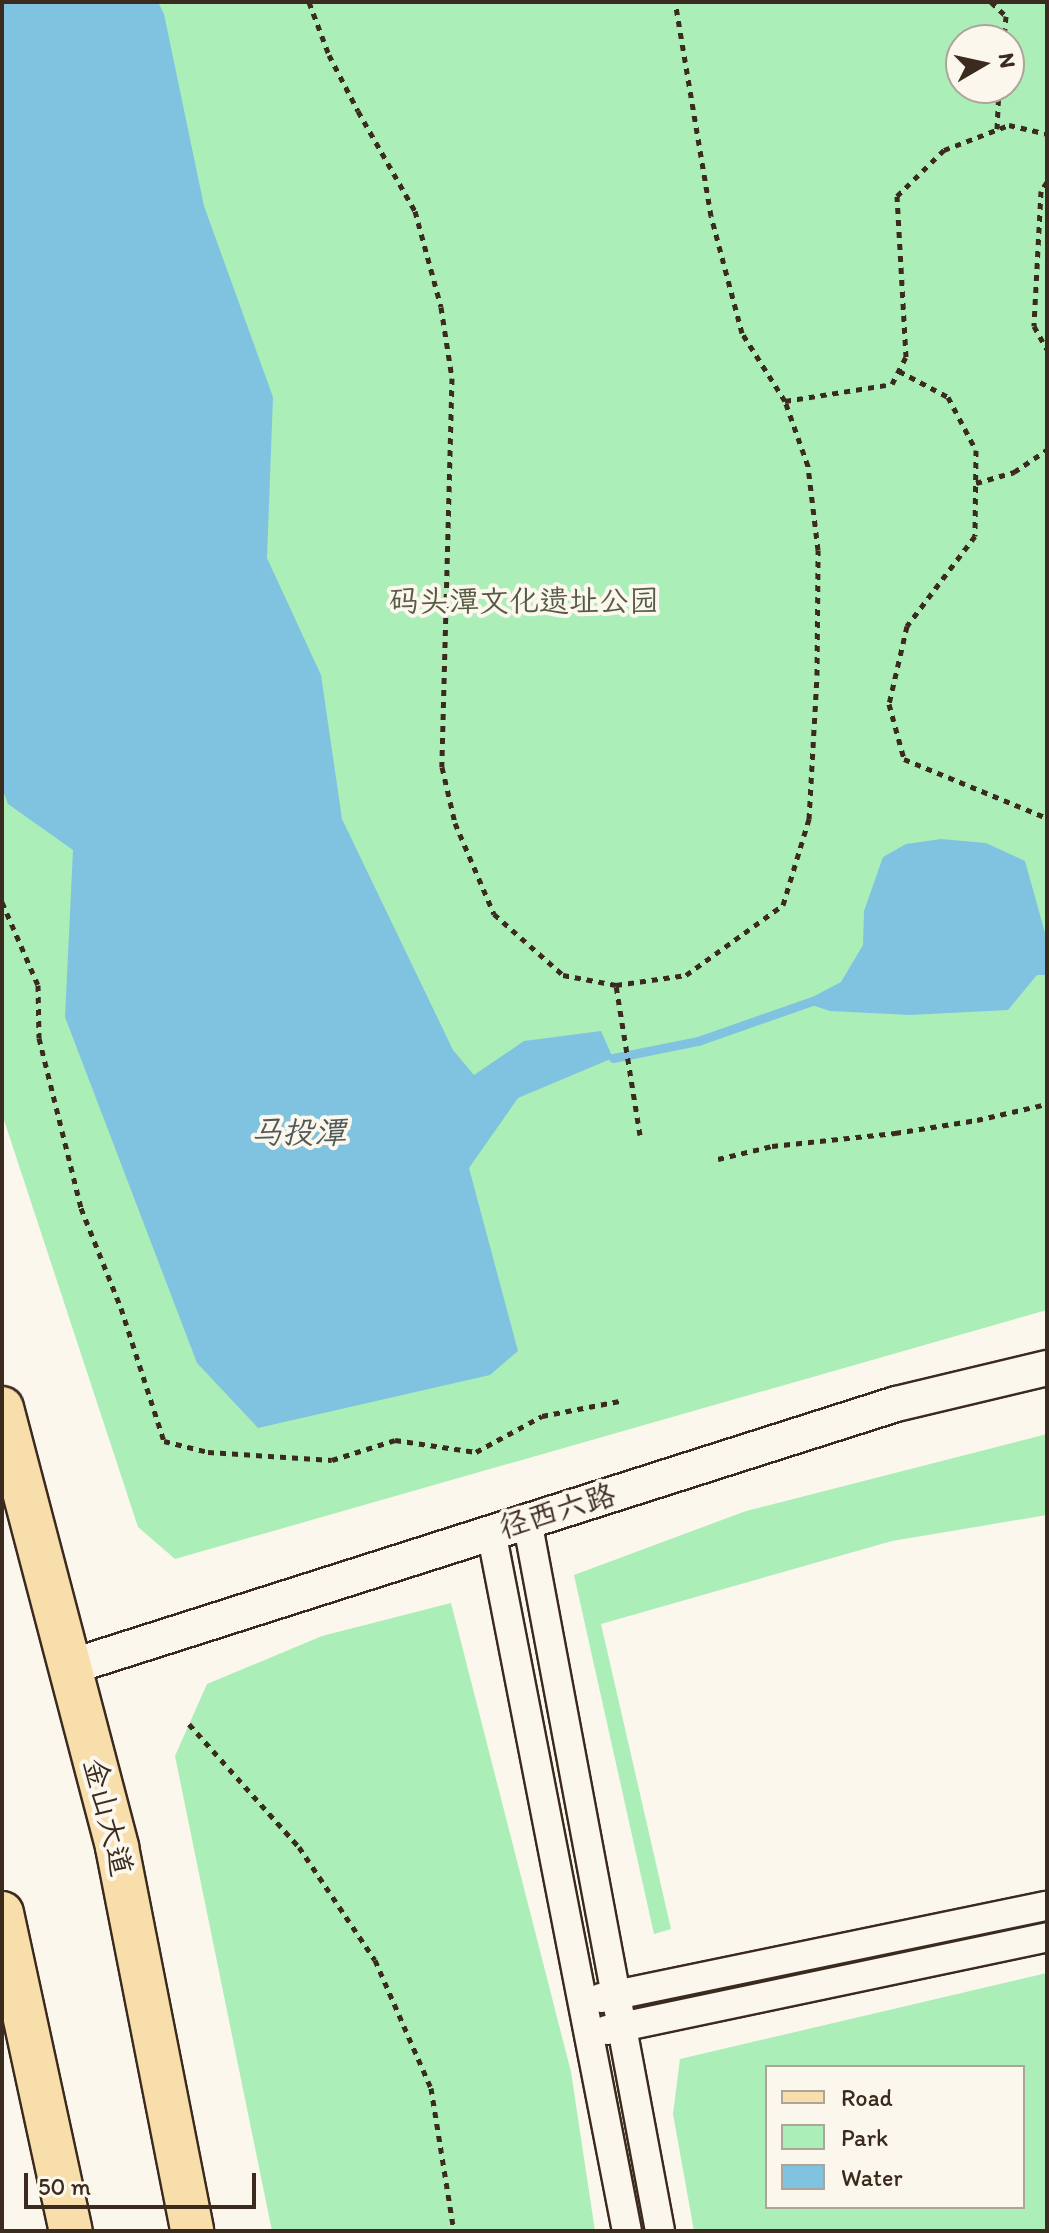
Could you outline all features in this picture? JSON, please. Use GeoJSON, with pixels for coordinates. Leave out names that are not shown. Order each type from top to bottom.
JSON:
{"type":"FeatureCollection","features":[{"type":"Feature","properties":{"kind":"main road","name":"金山大道"},"geometry":{"type":"LineString","coordinates":[[2,1408],[117,1847],[192,2231]]}},
{"type":"Feature","properties":{"kind":"main road"},"geometry":{"type":"LineString","coordinates":[[2,1913],[71,2231]]}},
{"type":"Feature","properties":{"kind":"street","name":"径西六路"},"geometry":{"type":"LineString","coordinates":[[70,1667],[896,1404],[1047,1368]]}},
{"type":"Feature","properties":{"kind":"street"},"geometry":{"type":"LineString","coordinates":[[527,1520],[660,2231]]}},
{"type":"Feature","properties":{"kind":"street"},"geometry":{"type":"LineString","coordinates":[[491,1531],[627,2231]]}},
{"type":"Feature","properties":{"kind":"street"},"geometry":{"type":"LineString","coordinates":[[584,2003],[1047,1906]]}},
{"type":"Feature","properties":{"kind":"street"},"geometry":{"type":"LineString","coordinates":[[590,2034],[1047,1937]]}},
{"type":"Feature","properties":{"kind":"path"},"geometry":{"type":"LineString","coordinates":[[309,2],[329,55],[415,211],[441,307],[452,378],[442,767],[455,823],[494,914],[563,975],[616,985],[686,975],[783,905],[809,819],[817,675],[818,550],[808,466],[785,401],[742,333],[711,216],[675,2]]}},
{"type":"Feature","properties":{"kind":"path"},"geometry":{"type":"LineString","coordinates":[[991,2],[1006,16],[1005,24]]}},
{"type":"Feature","properties":{"kind":"path"},"geometry":{"type":"LineString","coordinates":[[997,129],[998,104]]}},
{"type":"Feature","properties":{"kind":"path"},"geometry":{"type":"LineString","coordinates":[[785,401],[892,384],[906,357],[897,196],[944,150],[1009,125],[1047,134]]}},
{"type":"Feature","properties":{"kind":"path"},"geometry":{"type":"LineString","coordinates":[[1047,182],[1041,191],[1034,326],[1047,349]]}},
{"type":"Feature","properties":{"kind":"path"},"geometry":{"type":"LineString","coordinates":[[899,371],[948,397],[976,450],[975,536],[907,626],[889,704],[904,759],[1047,818]]}},
{"type":"Feature","properties":{"kind":"path"},"geometry":{"type":"LineString","coordinates":[[976,483],[1014,472],[1047,450]]}},
{"type":"Feature","properties":{"kind":"path"},"geometry":{"type":"LineString","coordinates":[[2,902],[38,985],[39,1038],[81,1208],[121,1308],[164,1441],[208,1452],[332,1460],[395,1440],[476,1452],[542,1416],[620,1401]]}},
{"type":"Feature","properties":{"kind":"path"},"geometry":{"type":"LineString","coordinates":[[616,985],[640,1135]]}},
{"type":"Feature","properties":{"kind":"path"},"geometry":{"type":"LineString","coordinates":[[718,1159],[772,1146],[977,1120],[1047,1104]]}},
{"type":"Feature","properties":{"kind":"path"},"geometry":{"type":"LineString","coordinates":[[189,1724],[299,1847],[375,1960],[431,2088],[454,2231]]}},
{"type":"Feature","properties":{"kind":"green space","name":"码头潭文化遗址公园"},"geometry":{"type":"Polygon","coordinates":[[[2,2],[1047,2],[1047,1310],[175,1559],[138,1527],[2,1114],[2,2]]]}},
{"type":"Feature","properties":{"kind":"green space"},"geometry":{"type":"Polygon","coordinates":[[[1047,1434],[1047,1515],[892,1541],[601,1624],[671,1929],[654,1934],[574,1575],[746,1511],[1047,1434]]]}},
{"type":"Feature","properties":{"kind":"green space"},"geometry":{"type":"Polygon","coordinates":[[[451,1603],[571,2072],[595,2231],[272,2231],[175,1756],[207,1684],[322,1636],[451,1603]]]}},
{"type":"Feature","properties":{"kind":"green space"},"geometry":{"type":"Polygon","coordinates":[[[1047,1973],[1047,2231],[694,2231],[673,2114],[680,2059],[1047,1973]]]}},
{"type":"Feature","properties":{"kind":"water","name":"马投潭"},"geometry":{"type":"Polygon","coordinates":[[[2,2],[158,2],[164,14],[204,206],[273,397],[267,558],[321,675],[342,819],[453,1050],[474,1075],[524,1041],[601,1031],[613,1058],[518,1098],[469,1168],[518,1351],[490,1375],[258,1428],[197,1363],[65,1017],[73,850],[8,804],[2,788],[2,2]]]}},
{"type":"Feature","properties":{"kind":"water"},"geometry":{"type":"Polygon","coordinates":[[[941,839],[986,843],[1025,861],[1047,940],[1047,975],[1037,975],[1008,1010],[910,1015],[830,1011],[803,1002],[841,982],[863,945],[864,911],[883,857],[906,844],[941,839]]]}},
{"type":"Feature","properties":{"kind":"waterway"},"geometry":{"type":"LineString","coordinates":[[613,1058],[698,1041],[815,1000]]}}]}
